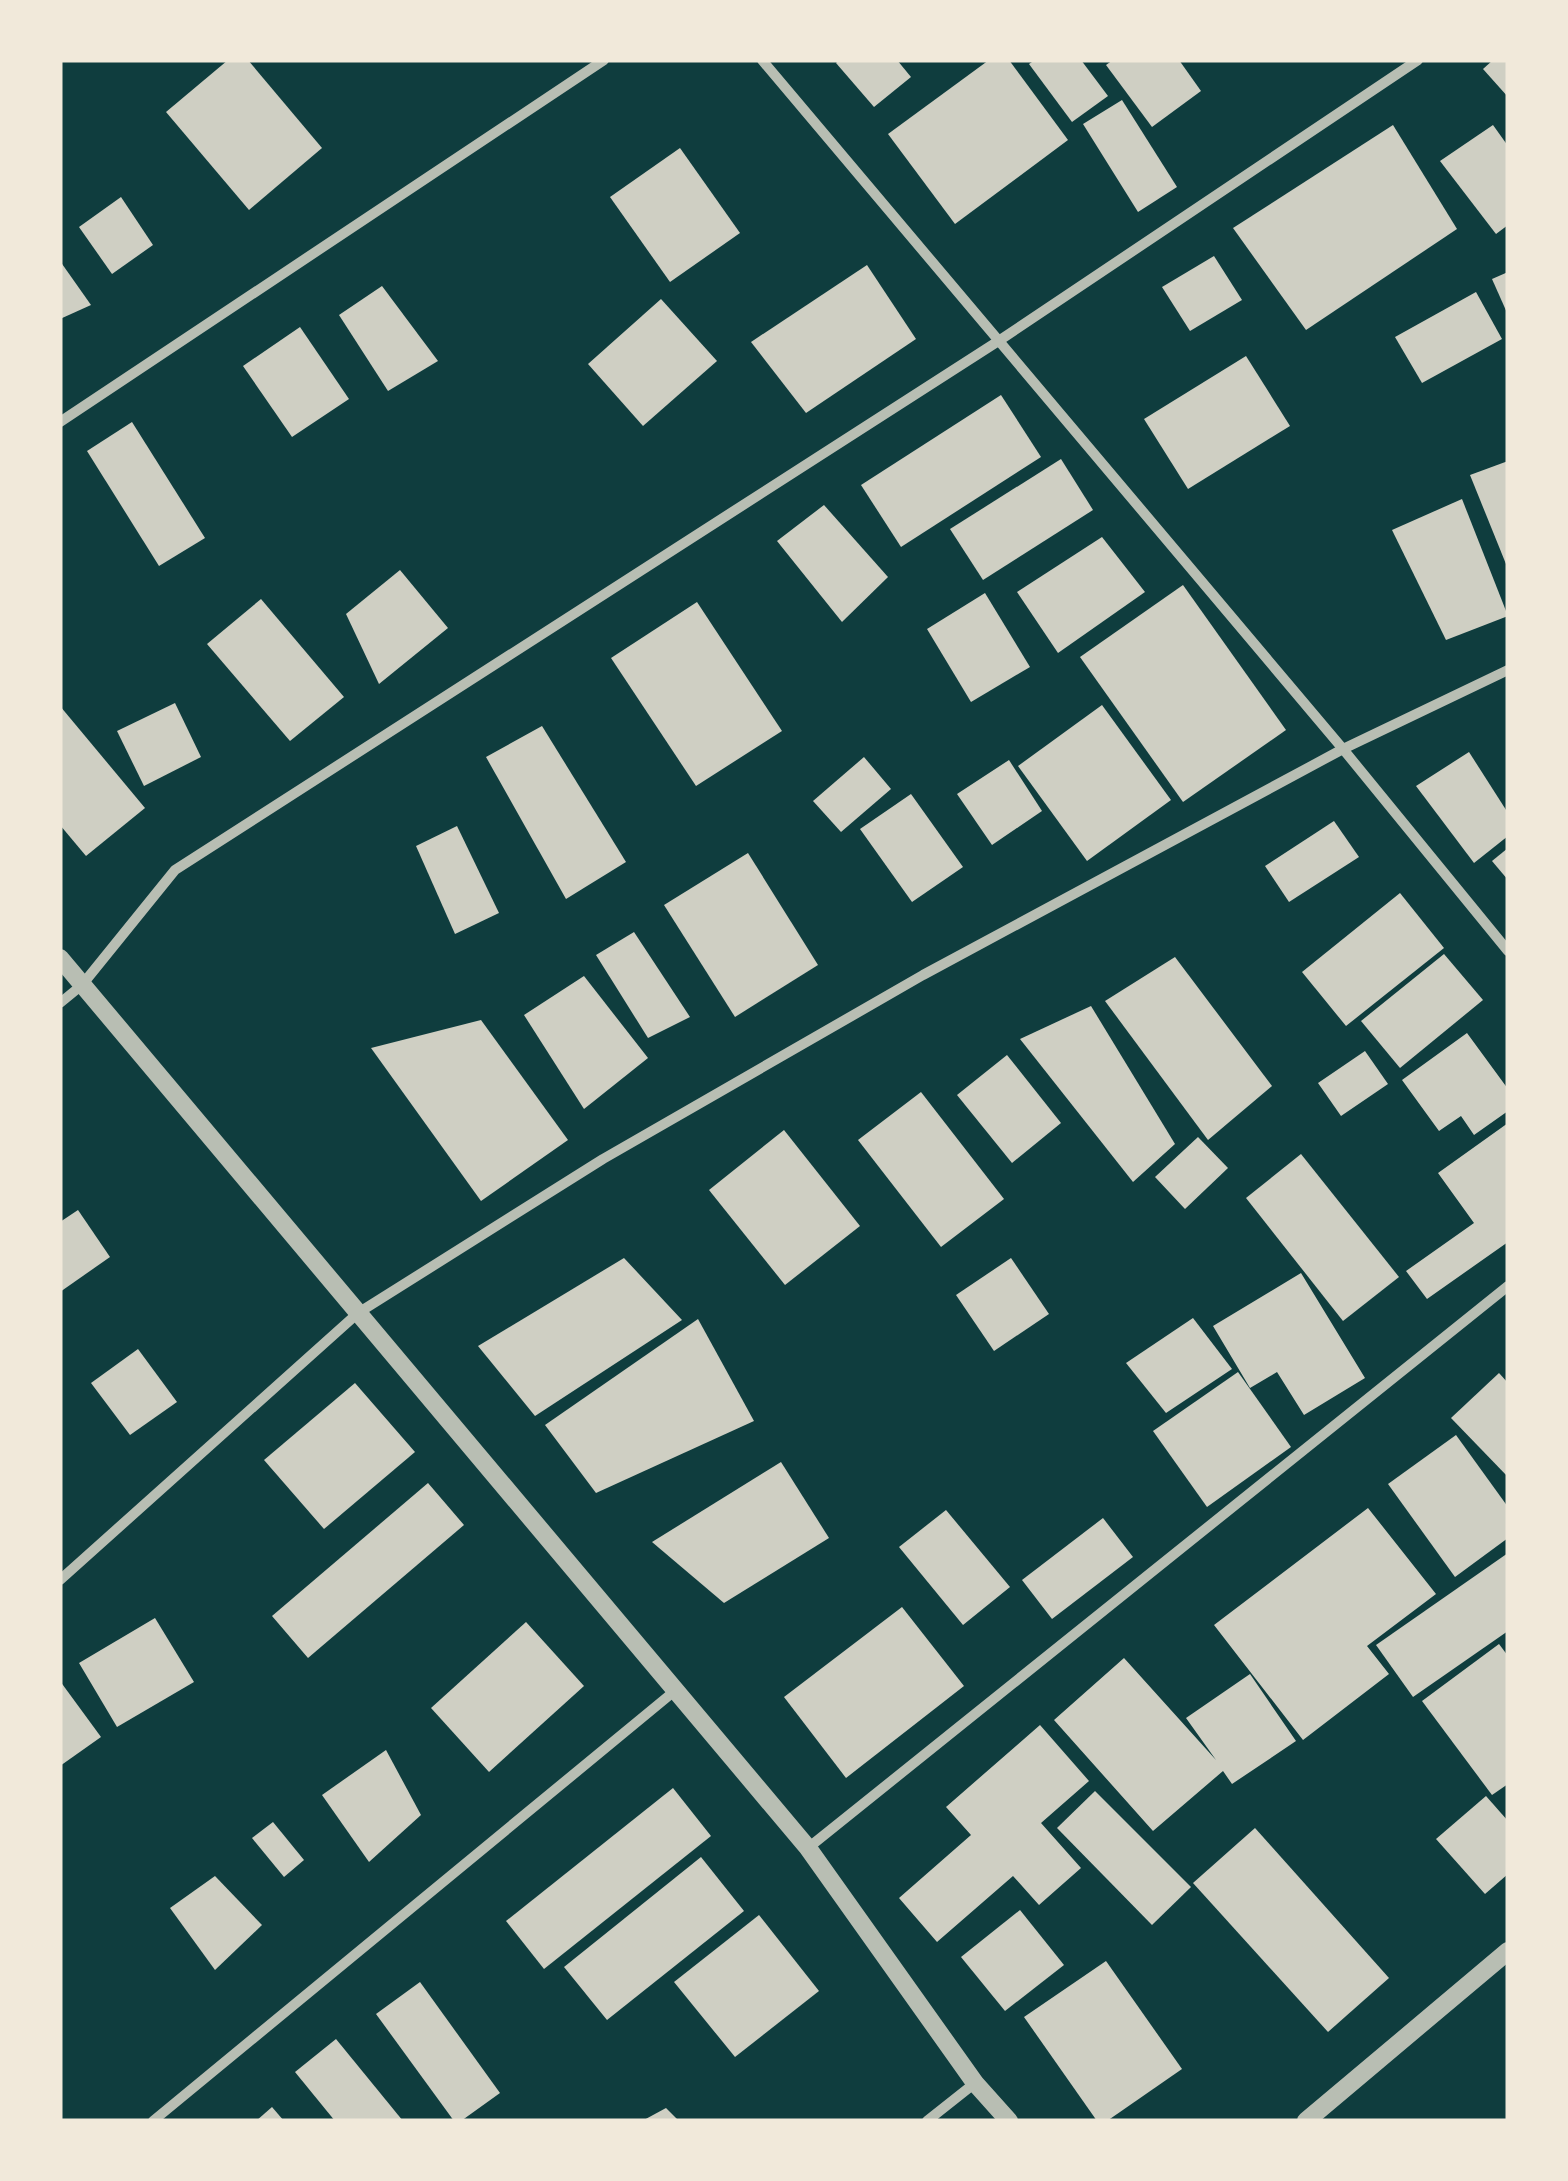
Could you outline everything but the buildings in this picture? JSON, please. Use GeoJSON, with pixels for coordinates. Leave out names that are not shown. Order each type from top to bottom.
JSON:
{"type":"FeatureCollection","features":[{"type":"Feature","properties":{"kind":"street"},"geometry":{"type":"LineString","coordinates":[[60,422],[604,60]]}},
{"type":"Feature","properties":{"kind":"street"},"geometry":{"type":"LineString","coordinates":[[762,60],[1508,951]]}},
{"type":"Feature","properties":{"kind":"street"},"geometry":{"type":"LineString","coordinates":[[60,1003],[82,985],[175,870],[1000,340],[1418,60]]}},
{"type":"Feature","properties":{"kind":"street"},"geometry":{"type":"LineString","coordinates":[[60,1580],[358,1313],[602,1160],[906,985],[1343,750],[1508,670]]}},
{"type":"Feature","properties":{"kind":"street"},"geometry":{"type":"LineString","coordinates":[[60,958],[808,1848],[975,2083],[1008,2121]]}},
{"type":"Feature","properties":{"kind":"street"},"geometry":{"type":"LineString","coordinates":[[808,1848],[1508,1286]]}},
{"type":"Feature","properties":{"kind":"street"},"geometry":{"type":"LineString","coordinates":[[153,2121],[677,1690]]}},
{"type":"Feature","properties":{"kind":"street"},"geometry":{"type":"LineString","coordinates":[[1306,2121],[1508,1950]]}},
{"type":"Feature","properties":{"kind":"street"},"geometry":{"type":"LineString","coordinates":[[927,2121],[975,2083]]}}]}
